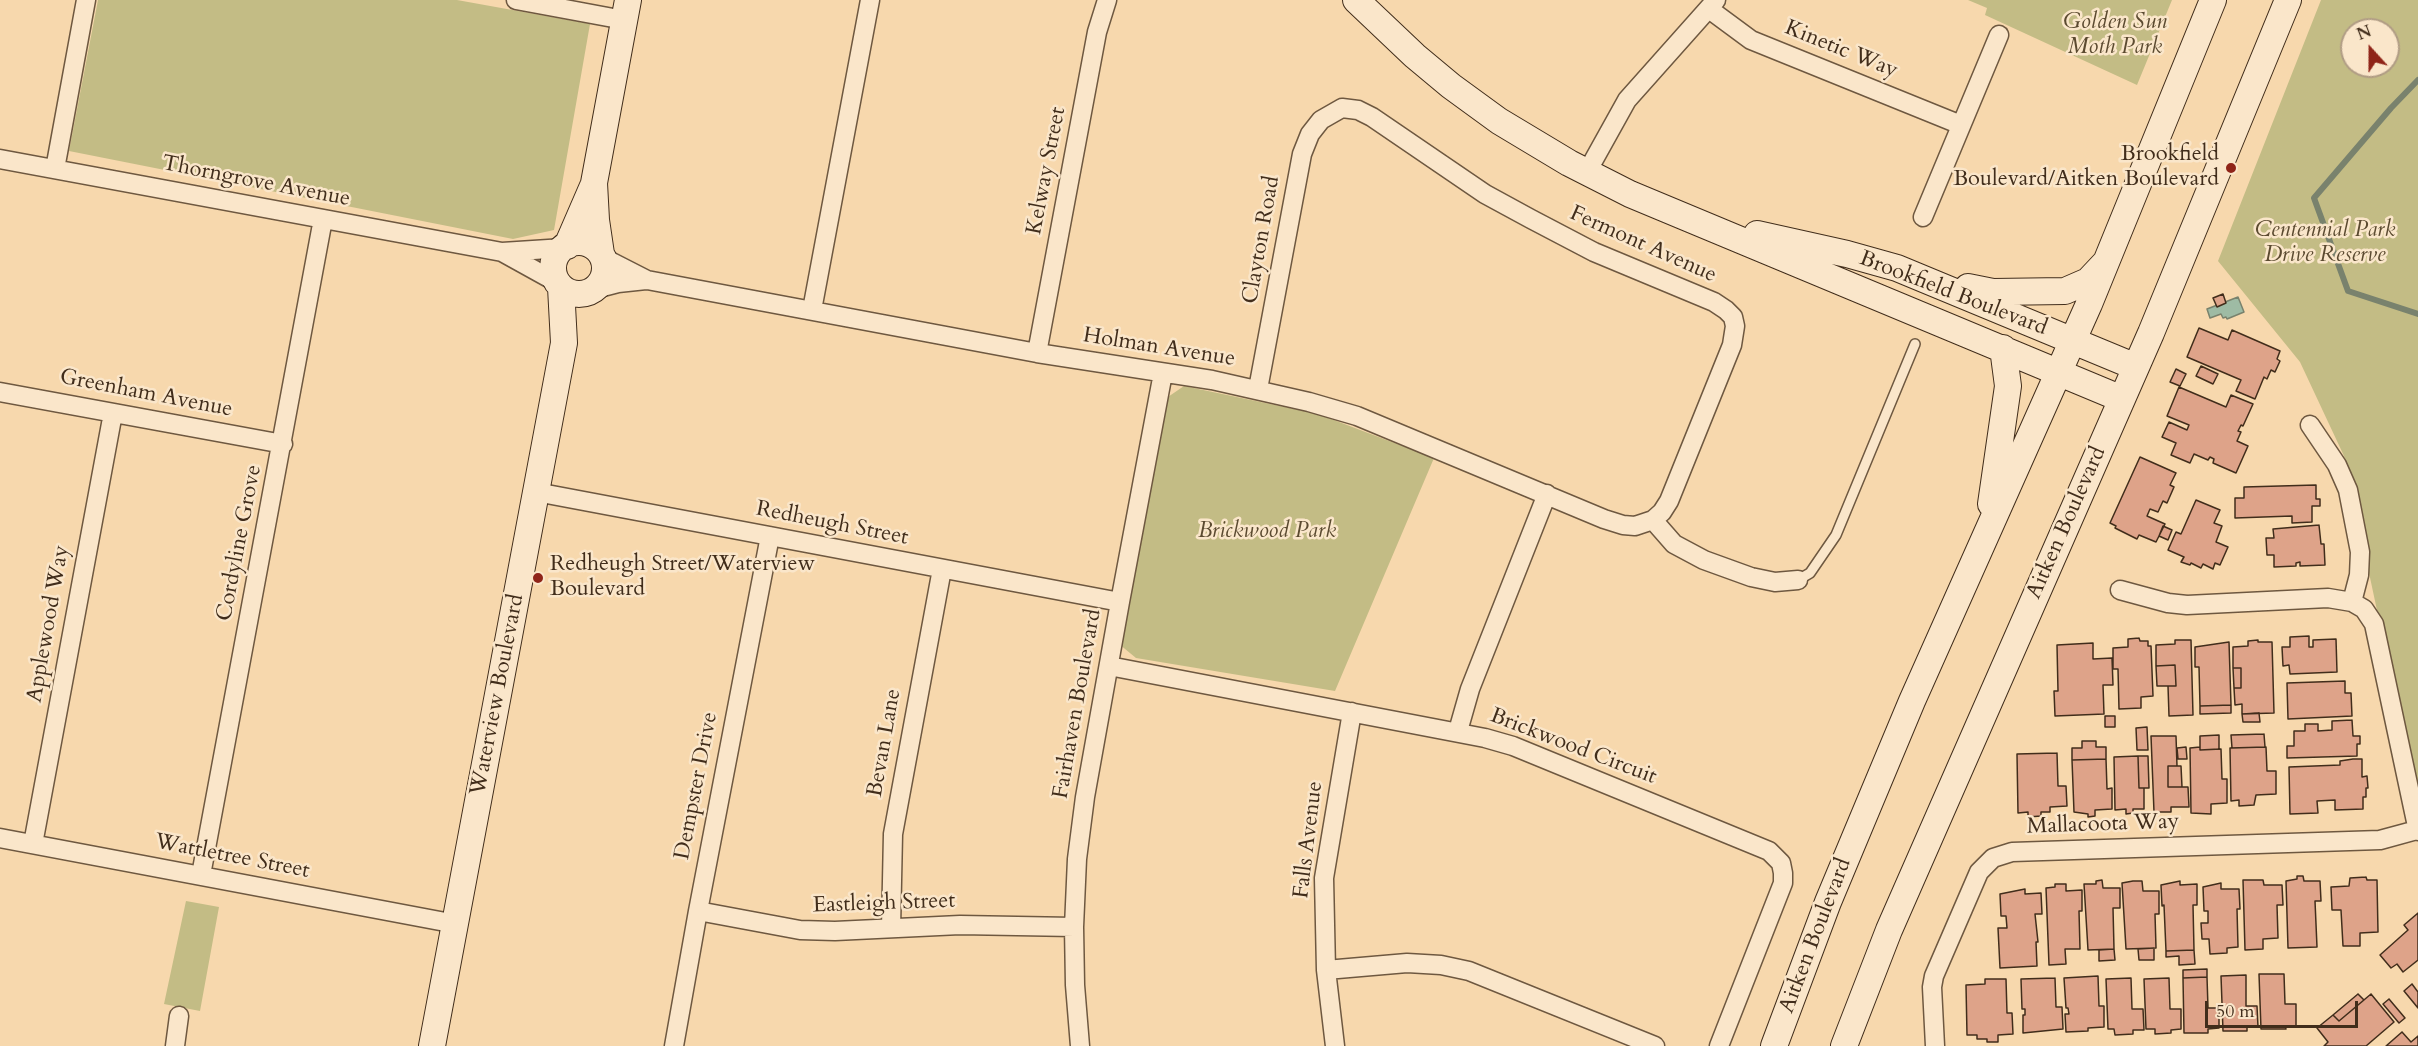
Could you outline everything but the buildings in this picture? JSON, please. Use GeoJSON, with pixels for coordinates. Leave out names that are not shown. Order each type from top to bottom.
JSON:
{"type":"FeatureCollection","features":[{"type":"Feature","properties":{"kind":"street"},"geometry":{"type":"LineString","coordinates":[[55,169],[86,0]]}},
{"type":"Feature","properties":{"kind":"street"},"geometry":{"type":"LineString","coordinates":[[516,0],[626,10],[594,183],[566,247],[555,261],[554,268],[560,285],[575,294],[593,290],[600,284],[605,271],[596,220],[594,183]]}},
{"type":"Feature","properties":{"kind":"street"},"geometry":{"type":"LineString","coordinates":[[812,310],[870,0]]}},
{"type":"Feature","properties":{"kind":"street","name":"Kelway Street"},"geometry":{"type":"LineString","coordinates":[[1037,353],[1097,32],[1107,0]]}},
{"type":"Feature","properties":{"kind":"street","name":"Brookfield Boulevard"},"geometry":{"type":"LineString","coordinates":[[1356,0],[1450,86],[1499,121],[1587,172],[1630,194],[2121,399]]}},
{"type":"Feature","properties":{"kind":"street","name":"Aitken Boulevard"},"geometry":{"type":"LineString","coordinates":[[1774,1046],[1828,902],[1912,701],[2073,341],[2213,0]]}},
{"type":"Feature","properties":{"kind":"street","name":"Aitken Boulevard"},"geometry":{"type":"LineString","coordinates":[[1844,1046],[1894,919],[2136,367],[2288,0]]}},
{"type":"Feature","properties":{"kind":"street"},"geometry":{"type":"LineString","coordinates":[[1587,172],[1628,100],[1712,4]]}},
{"type":"Feature","properties":{"kind":"street","name":"Kinetic Way"},"geometry":{"type":"LineString","coordinates":[[1712,4],[1751,40],[1961,125]]}},
{"type":"Feature","properties":{"kind":"street"},"geometry":{"type":"LineString","coordinates":[[1923,217],[1999,35]]}},
{"type":"Feature","properties":{"kind":"street","name":"Fermont Avenue"},"geometry":{"type":"LineString","coordinates":[[1334,111],[1342,108],[1358,110],[1485,194],[1594,252],[1714,302],[1732,317],[1734,334],[1732,345],[1669,501],[1662,512],[1649,522]]}},
{"type":"Feature","properties":{"kind":"street","name":"Clayton Road"},"geometry":{"type":"LineString","coordinates":[[1258,389],[1302,154],[1310,134],[1321,120],[1334,111]]}},
{"type":"Feature","properties":{"kind":"street","name":"Thorngrove Avenue"},"geometry":{"type":"LineString","coordinates":[[0,159],[502,252],[566,247]]}},
{"type":"Feature","properties":{"kind":"street","name":"Cordyline Grove"},"geometry":{"type":"LineString","coordinates":[[201,875],[283,444],[323,219]]}},
{"type":"Feature","properties":{"kind":"street","name":"Brookfield Boulevard"},"geometry":{"type":"LineString","coordinates":[[1695,221],[1847,254],[1897,268],[2136,367]]}},
{"type":"Feature","properties":{"kind":"street"},"geometry":{"type":"LineString","coordinates":[[566,247],[582,243],[589,245],[602,255]]}},
{"type":"Feature","properties":{"kind":"street","name":"Thorngrove Avenue"},"geometry":{"type":"LineString","coordinates":[[502,252],[560,285]]}},
{"type":"Feature","properties":{"kind":"street"},"geometry":{"type":"LineString","coordinates":[[1926,280],[1993,292],[2065,291],[2088,281],[2101,269],[2110,252]]}},
{"type":"Feature","properties":{"kind":"street","name":"Holman Avenue"},"geometry":{"type":"LineString","coordinates":[[602,255],[647,280]]}},
{"type":"Feature","properties":{"kind":"street","name":"Holman Avenue"},"geometry":{"type":"LineString","coordinates":[[593,290],[618,283],[647,280],[1037,353],[1258,389],[1357,416],[1623,525],[1649,522]]}},
{"type":"Feature","properties":{"kind":"street","name":"Waterview Boulevard"},"geometry":{"type":"LineString","coordinates":[[432,1046],[564,343],[560,285]]}},
{"type":"Feature","properties":{"kind":"street","name":"Waterview Boulevard"},"geometry":{"type":"LineString","coordinates":[[564,343],[593,290]]}},
{"type":"Feature","properties":{"kind":"street"},"geometry":{"type":"LineString","coordinates":[[1983,543],[2008,386],[2003,348]]}},
{"type":"Feature","properties":{"kind":"street","name":"Fairhaven Boulevard"},"geometry":{"type":"LineString","coordinates":[[1080,1046],[1074,927],[1080,838],[1120,602],[1163,373]]}},
{"type":"Feature","properties":{"kind":"street","name":"Greenham Avenue"},"geometry":{"type":"LineString","coordinates":[[0,392],[283,444]]}},
{"type":"Feature","properties":{"kind":"street","name":"Applewood Way"},"geometry":{"type":"LineString","coordinates":[[33,844],[113,413]]}},
{"type":"Feature","properties":{"kind":"street"},"geometry":{"type":"LineString","coordinates":[[2310,425],[2337,465],[2348,490],[2360,552],[2359,575],[2352,602]]}},
{"type":"Feature","properties":{"kind":"street","name":"Redheugh Street"},"geometry":{"type":"LineString","coordinates":[[536,492],[1120,602]]}},
{"type":"Feature","properties":{"kind":"street"},"geometry":{"type":"LineString","coordinates":[[1458,731],[1470,689],[1547,494]]}},
{"type":"Feature","properties":{"kind":"street"},"geometry":{"type":"LineString","coordinates":[[1649,522],[1674,544],[1704,560],[1751,577],[1775,582],[1798,580]]}},
{"type":"Feature","properties":{"kind":"street","name":"Dempster Drive"},"geometry":{"type":"LineString","coordinates":[[674,1046],[770,536]]}},
{"type":"Feature","properties":{"kind":"street","name":"Bevan Lane"},"geometry":{"type":"LineString","coordinates":[[891,928],[893,834],[942,569]]}},
{"type":"Feature","properties":{"kind":"street"},"geometry":{"type":"LineString","coordinates":[[2120,590],[2168,603],[2187,605],[2328,598],[2352,602],[2364,609],[2374,624],[2418,831]]}},
{"type":"Feature","properties":{"kind":"street","name":"Brickwood Circuit"},"geometry":{"type":"LineString","coordinates":[[1109,666],[1458,731],[1513,746],[1769,851],[1781,863],[1783,883],[1719,1046]]}},
{"type":"Feature","properties":{"kind":"street","name":"Falls Avenue"},"geometry":{"type":"LineString","coordinates":[[1335,1046],[1326,970],[1324,878],[1352,712]]}},
{"type":"Feature","properties":{"kind":"street","name":"Mallacoota Way"},"geometry":{"type":"LineString","coordinates":[[1935,1046],[1932,987],[1934,976],[1979,872],[1993,858],[2012,852],[2380,840],[2418,831]]}},
{"type":"Feature","properties":{"kind":"street","name":"Wattletree Street"},"geometry":{"type":"LineString","coordinates":[[0,838],[456,924]]}},
{"type":"Feature","properties":{"kind":"street","name":"Eastleigh Street"},"geometry":{"type":"LineString","coordinates":[[698,911],[800,930],[835,931],[960,925],[1074,927]]}},
{"type":"Feature","properties":{"kind":"street"},"geometry":{"type":"LineString","coordinates":[[1326,970],[1407,963],[1441,965],[1469,971],[1655,1046]]}},
{"type":"Feature","properties":{"kind":"street"},"geometry":{"type":"LineString","coordinates":[[176,1046],[179,1016]]}},
{"type":"Feature","properties":{"kind":"lane"},"geometry":{"type":"LineString","coordinates":[[1798,580],[1810,573],[1836,535],[1915,344]]}},
{"type":"Feature","properties":{"kind":"green space"},"geometry":{"type":"Polygon","coordinates":[[[98,0],[457,0],[590,24],[554,230],[513,239],[69,151],[98,0]]]}},
{"type":"Feature","properties":{"kind":"green space","name":"Golden Sun Moth Park"},"geometry":{"type":"Polygon","coordinates":[[[1968,0],[2172,0],[2137,85],[1985,15],[1987,8],[1968,0]]]}},
{"type":"Feature","properties":{"kind":"green space","name":"Centennial Park Drive Reserve"},"geometry":{"type":"Polygon","coordinates":[[[2321,0],[2418,0],[2418,802],[2344,456],[2300,362],[2218,261],[2321,0]]]}},
{"type":"Feature","properties":{"kind":"green space","name":"Brickwood Park"},"geometry":{"type":"Polygon","coordinates":[[[1184,386],[1318,414],[1434,458],[1335,691],[1136,658],[1119,644],[1165,399],[1184,386]]]}},
{"type":"Feature","properties":{"kind":"green space"},"geometry":{"type":"Polygon","coordinates":[[[186,901],[219,907],[200,1011],[164,1004],[186,901]]]}},
{"type":"Feature","properties":{"kind":"shaded area"},"geometry":{"type":"Polygon","coordinates":[[[2238,297],[2244,312],[2227,319],[2221,314],[2210,318],[2207,309],[2238,297]]]}},
{"type":"Feature","properties":{"kind":"waterway"},"geometry":{"type":"LineString","coordinates":[[2418,80],[2314,198],[2348,291],[2418,314]]}},
{"type":"Feature","properties":{"kind":"place","name":"Brookfield Boulevard/Aitken Boulevard"},"geometry":{"type":"Point","coordinates":[2231,168]}},
{"type":"Feature","properties":{"kind":"place","name":"Redheugh Street/Waterview Boulevard"},"geometry":{"type":"Point","coordinates":[538,578]}}]}
